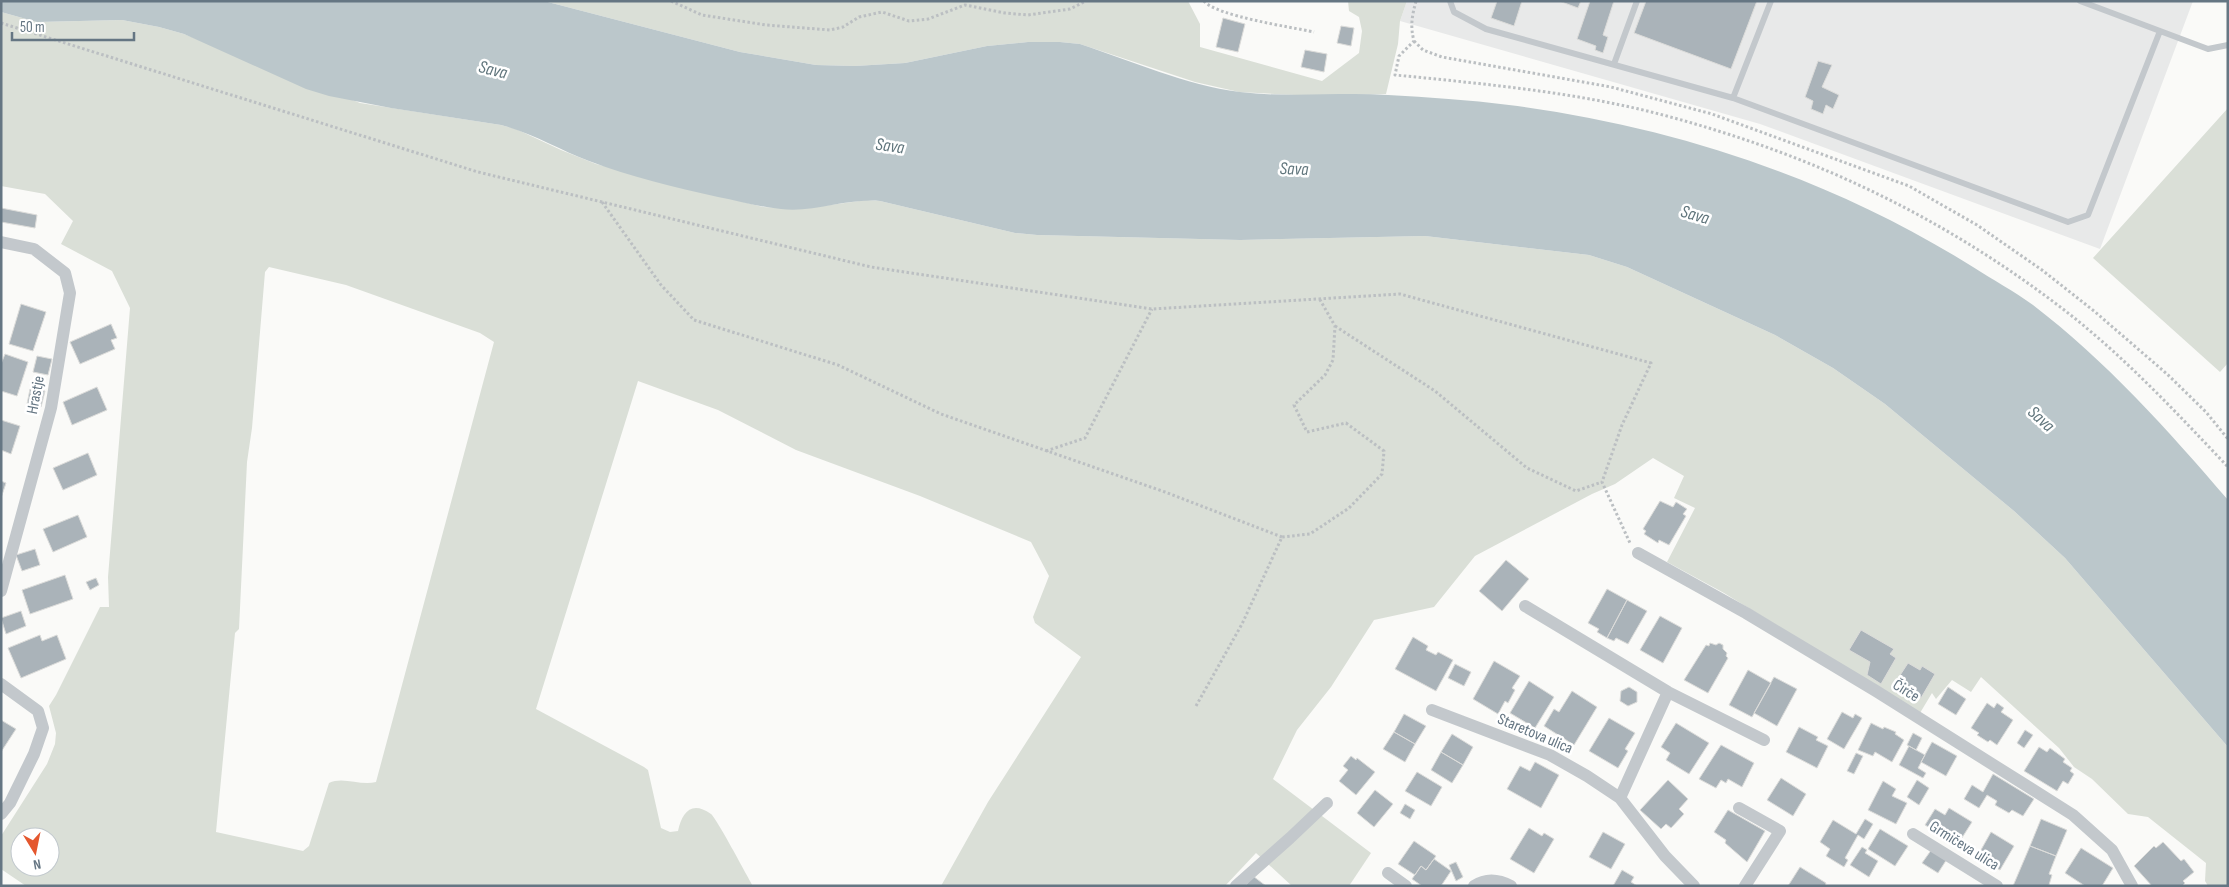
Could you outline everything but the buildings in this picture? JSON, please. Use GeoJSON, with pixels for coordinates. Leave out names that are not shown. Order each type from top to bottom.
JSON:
{"type":"FeatureCollection","features":[{"type":"Feature","properties":{"kind":"street","name":"Hrastje"},"geometry":{"type":"LineString","coordinates":[[1,242],[34,249],[65,273],[70,294],[51,408],[1,591]]}},
{"type":"Feature","properties":{"kind":"street","name":"Čirče"},"geometry":{"type":"LineString","coordinates":[[1638,553],[1746,613],[1876,691],[2072,815],[2112,850],[2132,886]]}},
{"type":"Feature","properties":{"kind":"street"},"geometry":{"type":"LineString","coordinates":[[1525,606],[1668,692],[1764,740]]}},
{"type":"Feature","properties":{"kind":"street"},"geometry":{"type":"LineString","coordinates":[[1,684],[38,712],[43,728],[34,754],[10,803],[1,814]]}},
{"type":"Feature","properties":{"kind":"street"},"geometry":{"type":"LineString","coordinates":[[1620,798],[1668,692]]}},
{"type":"Feature","properties":{"kind":"street","name":"Staretova ulica"},"geometry":{"type":"LineString","coordinates":[[1432,710],[1550,755],[1620,798],[1665,856],[1694,886]]}},
{"type":"Feature","properties":{"kind":"street"},"geometry":{"type":"LineString","coordinates":[[1236,886],[1327,803]]}},
{"type":"Feature","properties":{"kind":"street"},"geometry":{"type":"LineString","coordinates":[[1739,808],[1780,832],[1745,886]]}},
{"type":"Feature","properties":{"kind":"street","name":"Grmičeva ulica"},"geometry":{"type":"LineString","coordinates":[[1913,834],[1997,886]]}},
{"type":"Feature","properties":{"kind":"street"},"geometry":{"type":"LineString","coordinates":[[1388,873],[1406,886]]}},
{"type":"Feature","properties":{"kind":"street"},"geometry":{"type":"LineString","coordinates":[[1474,886],[1482,880],[1500,880],[1511,886]]}},
{"type":"Feature","properties":{"kind":"lane"},"geometry":{"type":"LineString","coordinates":[[1450,1],[1454,12],[1486,29],[1733,98],[2068,222],[2088,214],[2160,31]]}},
{"type":"Feature","properties":{"kind":"lane"},"geometry":{"type":"LineString","coordinates":[[1614,64],[1637,1]]}},
{"type":"Feature","properties":{"kind":"lane"},"geometry":{"type":"LineString","coordinates":[[1733,98],[1771,1]]}},
{"type":"Feature","properties":{"kind":"lane"},"geometry":{"type":"LineString","coordinates":[[2080,1],[2208,49],[2228,45]]}},
{"type":"Feature","properties":{"kind":"path"},"geometry":{"type":"LineString","coordinates":[[670,1],[702,16],[766,26],[830,30],[843,27],[859,17],[882,12],[909,21],[928,19],[966,5],[1005,13],[1028,15],[1070,9],[1086,1]]}},
{"type":"Feature","properties":{"kind":"path"},"geometry":{"type":"LineString","coordinates":[[1204,1],[1224,13],[1314,32]]}},
{"type":"Feature","properties":{"kind":"path"},"geometry":{"type":"LineString","coordinates":[[1416,1],[1411,29],[1414,41],[1423,50],[1442,57],[1610,87],[1712,114],[1828,154],[1909,186],[1977,226],[2042,270],[2087,305],[2167,374],[2206,412],[2228,439]]}},
{"type":"Feature","properties":{"kind":"path"},"geometry":{"type":"LineString","coordinates":[[1,23],[478,172],[871,268],[1152,309],[1400,294],[1651,363],[1622,424],[1602,482],[1626,538],[1638,553]]}},
{"type":"Feature","properties":{"kind":"path"},"geometry":{"type":"LineString","coordinates":[[1414,41],[1399,56],[1395,75],[1572,96],[1662,115],[1763,145],[1886,196],[1970,244],[2061,308],[2128,366],[2187,423],[2228,467]]}},
{"type":"Feature","properties":{"kind":"path"},"geometry":{"type":"LineString","coordinates":[[602,202],[661,285],[694,320],[838,365],[941,414],[1165,492],[1282,537],[1310,534],[1349,508],[1382,474],[1384,451],[1346,423],[1306,432],[1294,405],[1325,375],[1333,360],[1335,326]]}},
{"type":"Feature","properties":{"kind":"path"},"geometry":{"type":"LineString","coordinates":[[1319,298],[1335,326],[1434,391],[1527,468],[1576,490],[1602,482]]}},
{"type":"Feature","properties":{"kind":"path"},"geometry":{"type":"LineString","coordinates":[[1046,451],[1085,438],[1152,309]]}},
{"type":"Feature","properties":{"kind":"path"},"geometry":{"type":"LineString","coordinates":[[1196,706],[1242,624],[1282,537]]}},
{"type":"Feature","properties":{"kind":"shaded area"},"geometry":{"type":"Polygon","coordinates":[[[544,1],[1188,1],[1200,24],[1200,47],[1322,81],[1359,53],[1362,31],[1359,17],[1349,11],[1348,1],[1407,1],[1400,21],[1398,44],[1386,94],[1314,96],[1239,92],[1195,82],[1080,44],[1060,42],[1028,42],[987,46],[905,63],[855,66],[816,65],[740,52],[544,1]]]}},
{"type":"Feature","properties":{"kind":"shaded area"},"geometry":{"type":"Polygon","coordinates":[[[1407,1],[2193,1],[2100,249],[1760,124],[1400,21],[1407,1]]]}},
{"type":"Feature","properties":{"kind":"shaded area"},"geometry":{"type":"Polygon","coordinates":[[[1,12],[37,22],[122,20],[159,27],[184,34],[360,103],[501,125],[516,129],[596,164],[763,207],[800,209],[867,200],[880,201],[1015,233],[1037,235],[1240,240],[1425,236],[1589,255],[1627,267],[1775,335],[1833,368],[1885,404],[2014,511],[2065,558],[2228,747],[2228,886],[2208,886],[2205,881],[2206,863],[2148,817],[2128,814],[2092,779],[2074,767],[2059,748],[1981,677],[1971,692],[1952,680],[1936,699],[1932,693],[1920,713],[1724,593],[1667,562],[1695,508],[1674,498],[1684,476],[1653,458],[1615,484],[1592,494],[1475,556],[1434,607],[1374,620],[1331,687],[1297,730],[1273,779],[1371,853],[1349,886],[1292,886],[1256,853],[1225,886],[941,886],[988,802],[1081,657],[1035,623],[1033,617],[1049,576],[1031,542],[920,496],[796,450],[718,410],[638,381],[536,709],[648,770],[661,828],[670,832],[678,831],[685,814],[693,808],[704,810],[711,814],[753,886],[26,886],[13,877],[60,877],[60,827],[10,827],[10,875],[1,869],[1,836],[47,764],[55,744],[56,733],[49,706],[100,607],[109,607],[108,577],[130,308],[112,271],[61,244],[73,221],[45,194],[1,186],[1,12]],[[269,267],[265,272],[252,428],[247,462],[239,629],[235,633],[216,832],[303,851],[309,846],[329,783],[340,780],[364,783],[376,782],[494,342],[480,333],[346,285],[269,267]]]}},
{"type":"Feature","properties":{"kind":"shaded area"},"geometry":{"type":"Polygon","coordinates":[[[2228,108],[2228,363],[2220,372],[2093,258],[2228,108]]]}},
{"type":"Feature","properties":{"kind":"water","name":"Sava"},"geometry":{"type":"Polygon","coordinates":[[[1,1],[544,1],[740,52],[816,65],[855,66],[905,63],[987,46],[1028,42],[1060,42],[1080,44],[1159,72],[1219,89],[1277,95],[1369,94],[1509,105],[1570,114],[1631,127],[1691,142],[1750,161],[1808,183],[1865,208],[1920,236],[2026,300],[2086,349],[2111,373],[2159,422],[2228,500],[2228,747],[2065,558],[2014,511],[1885,404],[1833,368],[1775,335],[1627,267],[1589,255],[1425,236],[1240,240],[1037,235],[1015,233],[880,201],[855,202],[793,210],[765,207],[621,172],[578,157],[524,132],[501,125],[391,108],[329,96],[306,89],[184,34],[159,27],[122,20],[37,22],[1,12],[1,1]]]}}]}
